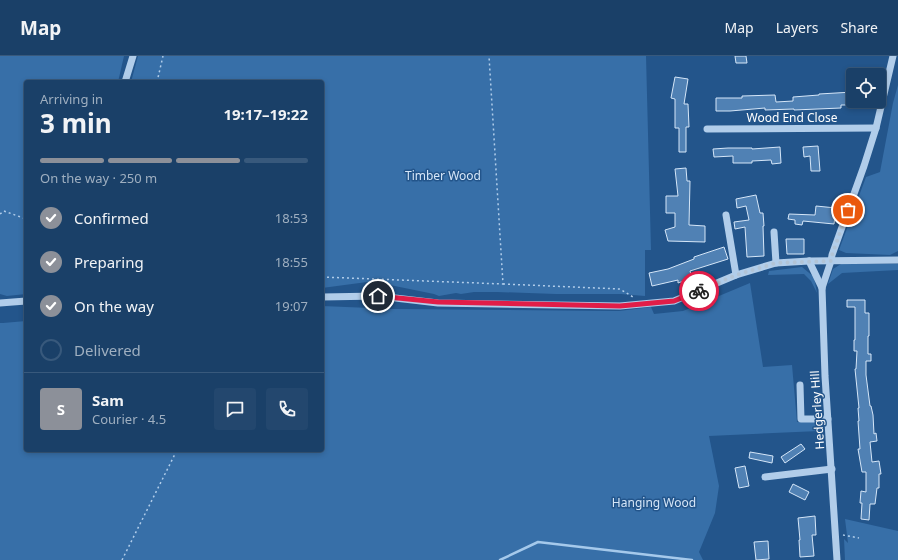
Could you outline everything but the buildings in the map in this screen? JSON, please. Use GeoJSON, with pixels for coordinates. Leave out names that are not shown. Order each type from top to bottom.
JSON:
{"type":"FeatureCollection","features":[{"type":"Feature","properties":{"kind":"street"},"geometry":{"type":"LineString","coordinates":[[126,80],[133,56]]}},
{"type":"Feature","properties":{"kind":"street","name":"Hedgerley Hill"},"geometry":{"type":"LineString","coordinates":[[837,560],[828,419],[822,288],[876,128],[893,56]]}},
{"type":"Feature","properties":{"kind":"street","name":"Wood End Close"},"geometry":{"type":"LineString","coordinates":[[707,128],[876,128]]}},
{"type":"Feature","properties":{"kind":"street"},"geometry":{"type":"LineString","coordinates":[[726,215],[736,275]]}},
{"type":"Feature","properties":{"kind":"street"},"geometry":{"type":"LineString","coordinates":[[774,232],[776,263]]}},
{"type":"Feature","properties":{"kind":"street"},"geometry":{"type":"LineString","coordinates":[[324,298],[378,296],[455,303],[620,306],[674,301],[736,275],[776,263],[898,260]]}},
{"type":"Feature","properties":{"kind":"street"},"geometry":{"type":"LineString","coordinates":[[809,261],[822,288]]}},
{"type":"Feature","properties":{"kind":"street"},"geometry":{"type":"LineString","coordinates":[[0,303],[24,301]]}},
{"type":"Feature","properties":{"kind":"street"},"geometry":{"type":"LineString","coordinates":[[800,385],[801,419],[828,419]]}},
{"type":"Feature","properties":{"kind":"street"},"geometry":{"type":"LineString","coordinates":[[765,477],[832,469]]}},
{"type":"Feature","properties":{"kind":"path"},"geometry":{"type":"LineString","coordinates":[[157,80],[163,56]]}},
{"type":"Feature","properties":{"kind":"path"},"geometry":{"type":"LineString","coordinates":[[489,56],[503,284]]}},
{"type":"Feature","properties":{"kind":"path"},"geometry":{"type":"LineString","coordinates":[[0,214],[4,211],[24,218]]}},
{"type":"Feature","properties":{"kind":"path"},"geometry":{"type":"LineString","coordinates":[[324,277],[620,289],[645,304]]}},
{"type":"Feature","properties":{"kind":"path"},"geometry":{"type":"LineString","coordinates":[[122,560],[175,452]]}},
{"type":"Feature","properties":{"kind":"path"},"geometry":{"type":"LineString","coordinates":[[835,534],[859,538]]}},
{"type":"Feature","properties":{"kind":"green space"},"geometry":{"type":"Polygon","coordinates":[[[0,56],[124,56],[118,80],[24,80],[24,294],[7,296],[0,294],[0,56]]]}},
{"type":"Feature","properties":{"kind":"green space","name":"Timber Wood"},"geometry":{"type":"Polygon","coordinates":[[[138,56],[646,56],[651,250],[645,250],[645,296],[621,294],[474,292],[439,296],[385,284],[367,282],[324,288],[324,80],[132,80],[138,56]]]}},
{"type":"Feature","properties":{"kind":"green space"},"geometry":{"type":"Polygon","coordinates":[[[898,85],[898,251],[890,255],[846,253],[839,250],[866,177],[880,172],[893,103],[898,85]]]}},
{"type":"Feature","properties":{"kind":"green space"},"geometry":{"type":"Polygon","coordinates":[[[841,264],[898,264],[898,270],[842,273],[828,284],[833,269],[841,264]]]}},
{"type":"Feature","properties":{"kind":"green space"},"geometry":{"type":"Polygon","coordinates":[[[802,267],[814,277],[817,293],[811,281],[804,274],[768,275],[769,271],[802,267]]]}},
{"type":"Feature","properties":{"kind":"green space","name":"Hanging Wood"},"geometry":{"type":"Polygon","coordinates":[[[750,283],[763,367],[792,365],[797,422],[819,422],[819,431],[709,436],[719,486],[715,513],[699,552],[703,560],[0,560],[0,323],[24,321],[24,452],[324,452],[324,306],[394,309],[619,311],[651,307],[654,314],[683,311],[750,283]]]}},
{"type":"Feature","properties":{"kind":"green space"},"geometry":{"type":"Polygon","coordinates":[[[845,519],[898,531],[898,560],[845,560],[844,539],[848,543],[845,519]]]}},
{"type":"Feature","properties":{"kind":"waterway"},"geometry":{"type":"LineString","coordinates":[[500,560],[538,542],[692,560]]}},
{"type":"Feature","properties":{"kind":"way so far"},"geometry":{"type":"LineString","coordinates":[[699,291],[736,275],[776,263],[831,261],[848,210]]}},
{"type":"Feature","properties":{"kind":"route"},"geometry":{"type":"LineString","coordinates":[[378,296],[455,303],[620,306],[674,301],[699,291]]}}]}
